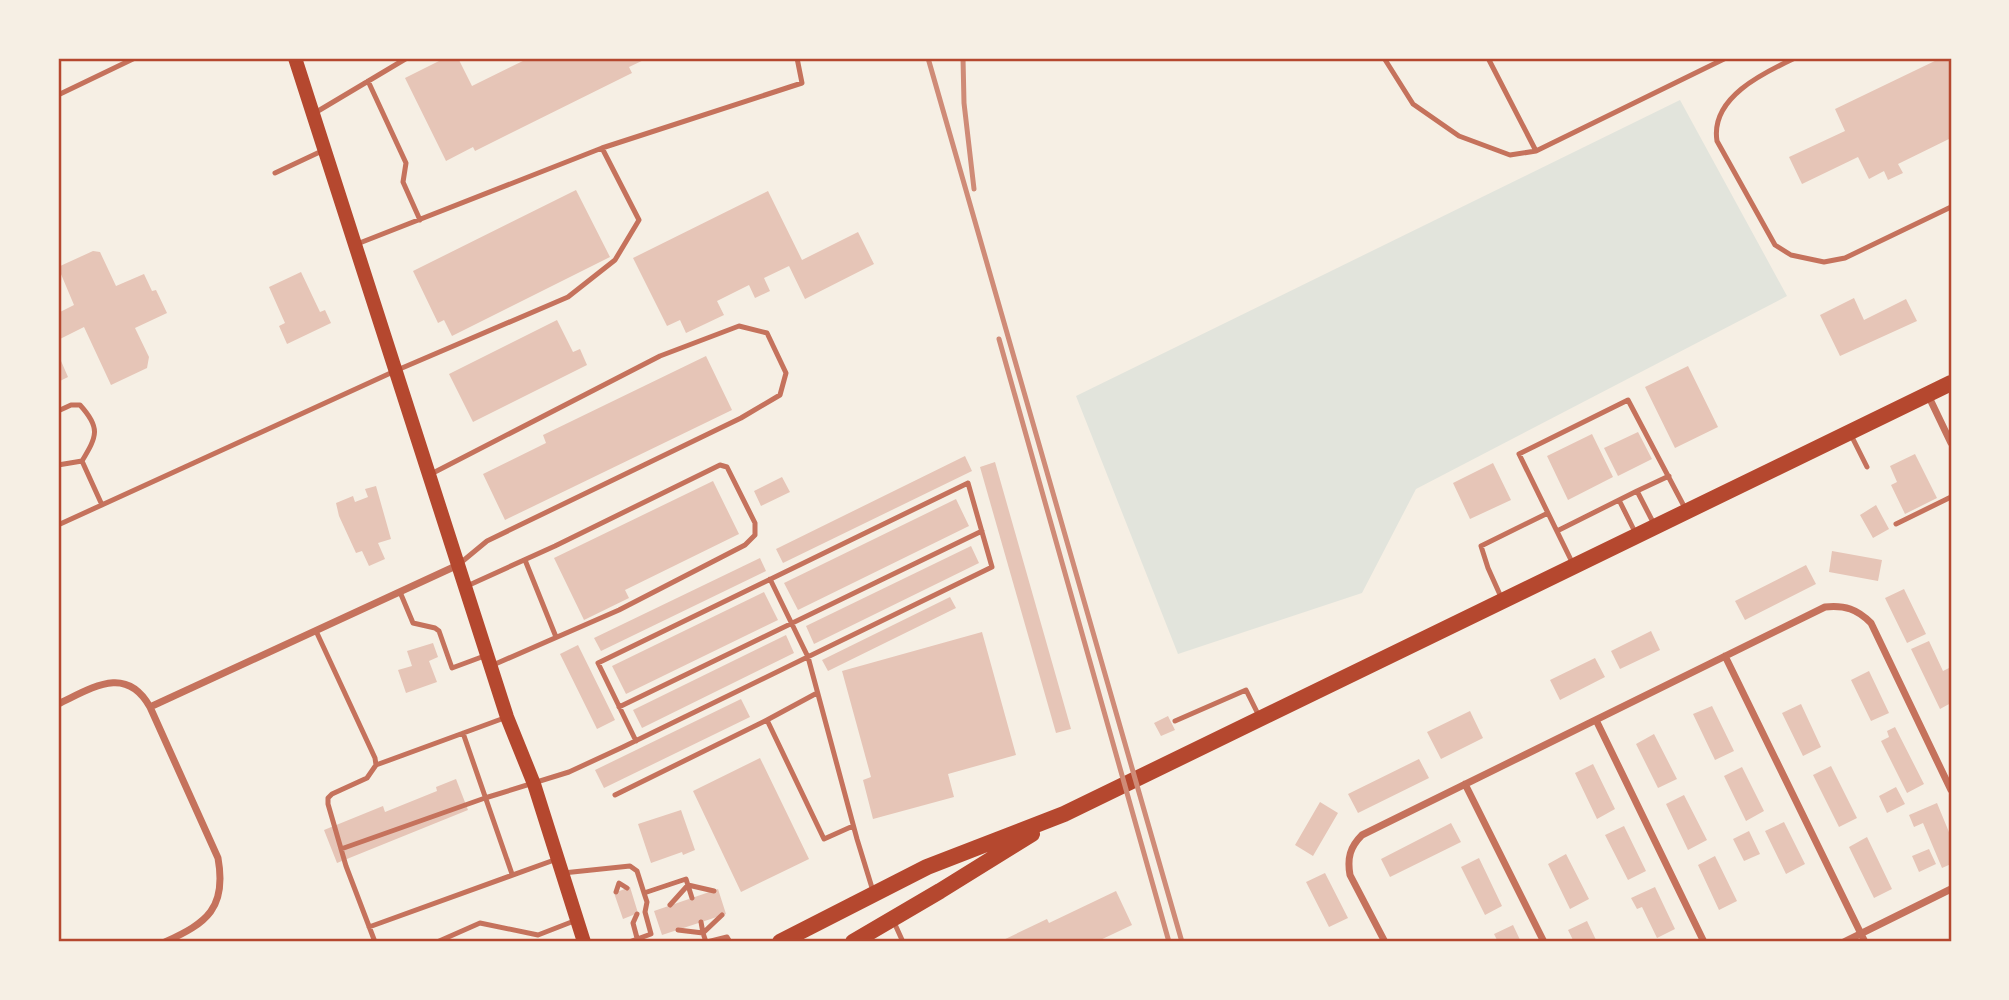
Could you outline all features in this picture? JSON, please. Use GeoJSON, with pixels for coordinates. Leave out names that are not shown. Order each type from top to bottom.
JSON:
{"type":"FeatureCollection","features":[{"type":"Feature","properties":{"kind":"main road"},"geometry":{"type":"LineString","coordinates":[[295,58],[507,717],[534,783],[584,942]]}},
{"type":"Feature","properties":{"kind":"main road"},"geometry":{"type":"LineString","coordinates":[[780,942],[927,867],[1064,814],[1951,383]]}},
{"type":"Feature","properties":{"kind":"main road"},"geometry":{"type":"LineString","coordinates":[[853,942],[1064,814]]}},
{"type":"Feature","properties":{"kind":"street"},"geometry":{"type":"LineString","coordinates":[[1928,394],[1951,443]]}},
{"type":"Feature","properties":{"kind":"street"},"geometry":{"type":"LineString","coordinates":[[150,707],[458,565]]}},
{"type":"Feature","properties":{"kind":"street"},"geometry":{"type":"LineString","coordinates":[[1385,942],[1350,875],[1350,853],[1354,843],[1362,835],[1825,607],[1850,608],[1871,623],[1951,790]]}},
{"type":"Feature","properties":{"kind":"street"},"geometry":{"type":"LineString","coordinates":[[1725,656],[1865,942]]}},
{"type":"Feature","properties":{"kind":"street"},"geometry":{"type":"LineString","coordinates":[[58,704],[113,681],[125,683],[144,696],[218,858],[218,897],[208,915],[197,926],[165,942]]}},
{"type":"Feature","properties":{"kind":"street"},"geometry":{"type":"LineString","coordinates":[[1596,720],[1704,942]]}},
{"type":"Feature","properties":{"kind":"street"},"geometry":{"type":"LineString","coordinates":[[1465,784],[1544,942]]}},
{"type":"Feature","properties":{"kind":"street"},"geometry":{"type":"LineString","coordinates":[[1844,942],[1951,889]]}},
{"type":"Feature","properties":{"kind":"lane"},"geometry":{"type":"LineString","coordinates":[[58,95],[135,58]]}},
{"type":"Feature","properties":{"kind":"lane"},"geometry":{"type":"LineString","coordinates":[[313,114],[407,58]]}},
{"type":"Feature","properties":{"kind":"lane"},"geometry":{"type":"LineString","coordinates":[[355,245],[602,148],[802,83],[797,58]]}},
{"type":"Feature","properties":{"kind":"lane"},"geometry":{"type":"LineString","coordinates":[[1384,58],[1413,104],[1460,136],[1510,155],[1536,151],[1726,58]]}},
{"type":"Feature","properties":{"kind":"lane"},"geometry":{"type":"LineString","coordinates":[[1488,58],[1536,151]]}},
{"type":"Feature","properties":{"kind":"lane"},"geometry":{"type":"LineString","coordinates":[[1795,58],[1739,89],[1715,129],[1717,141],[1775,246],[1791,254],[1824,262],[1845,258],[1951,206]]}},
{"type":"Feature","properties":{"kind":"lane"},"geometry":{"type":"LineString","coordinates":[[369,81],[406,163],[403,182],[420,220]]}},
{"type":"Feature","properties":{"kind":"lane"},"geometry":{"type":"LineString","coordinates":[[58,525],[395,372],[568,297],[615,260],[639,220],[602,148]]}},
{"type":"Feature","properties":{"kind":"lane"},"geometry":{"type":"LineString","coordinates":[[275,173],[324,150]]}},
{"type":"Feature","properties":{"kind":"lane"},"geometry":{"type":"LineString","coordinates":[[428,475],[660,356],[739,326],[767,333],[786,373],[780,395],[751,413],[487,541],[458,565]]}},
{"type":"Feature","properties":{"kind":"lane"},"geometry":{"type":"LineString","coordinates":[[1574,566],[1519,454],[1628,400],[1687,512]]}},
{"type":"Feature","properties":{"kind":"lane"},"geometry":{"type":"LineString","coordinates":[[58,411],[71,405],[80,405],[92,417],[96,432],[82,461],[58,466]]}},
{"type":"Feature","properties":{"kind":"lane"},"geometry":{"type":"LineString","coordinates":[[1850,433],[1867,467]]}},
{"type":"Feature","properties":{"kind":"lane"},"geometry":{"type":"LineString","coordinates":[[82,461],[102,505]]}},
{"type":"Feature","properties":{"kind":"lane"},"geometry":{"type":"LineString","coordinates":[[400,592],[413,622],[439,631],[452,668],[489,661],[556,637],[619,610],[745,545],[755,535],[755,523],[727,467],[720,466],[465,587]]}},
{"type":"Feature","properties":{"kind":"lane"},"geometry":{"type":"LineString","coordinates":[[1557,531],[1669,476]]}},
{"type":"Feature","properties":{"kind":"lane"},"geometry":{"type":"LineString","coordinates":[[341,849],[485,798],[569,772],[636,741],[992,566],[968,482],[598,663],[636,741]]}},
{"type":"Feature","properties":{"kind":"lane"},"geometry":{"type":"LineString","coordinates":[[1637,491],[1656,527]]}},
{"type":"Feature","properties":{"kind":"lane"},"geometry":{"type":"LineString","coordinates":[[1896,524],[1951,497]]}},
{"type":"Feature","properties":{"kind":"lane"},"geometry":{"type":"LineString","coordinates":[[1619,500],[1637,536]]}},
{"type":"Feature","properties":{"kind":"lane"},"geometry":{"type":"LineString","coordinates":[[1503,601],[1480,547],[1548,513]]}},
{"type":"Feature","properties":{"kind":"lane"},"geometry":{"type":"LineString","coordinates":[[619,707],[982,531]]}},
{"type":"Feature","properties":{"kind":"lane"},"geometry":{"type":"LineString","coordinates":[[525,560],[556,637]]}},
{"type":"Feature","properties":{"kind":"lane"},"geometry":{"type":"LineString","coordinates":[[770,579],[808,657],[874,894]]}},
{"type":"Feature","properties":{"kind":"lane"},"geometry":{"type":"LineString","coordinates":[[316,631],[376,765]]}},
{"type":"Feature","properties":{"kind":"lane"},"geometry":{"type":"LineString","coordinates":[[1175,721],[1246,690],[1260,719]]}},
{"type":"Feature","properties":{"kind":"lane"},"geometry":{"type":"LineString","coordinates":[[615,795],[817,693]]}},
{"type":"Feature","properties":{"kind":"lane"},"geometry":{"type":"LineString","coordinates":[[375,942],[341,849],[328,798],[367,778],[376,765],[507,717]]}},
{"type":"Feature","properties":{"kind":"lane"},"geometry":{"type":"LineString","coordinates":[[767,720],[824,839],[853,826]]}},
{"type":"Feature","properties":{"kind":"lane"},"geometry":{"type":"LineString","coordinates":[[463,733],[512,874]]}},
{"type":"Feature","properties":{"kind":"lane"},"geometry":{"type":"LineString","coordinates":[[369,927],[558,858]]}},
{"type":"Feature","properties":{"kind":"lane"},"geometry":{"type":"LineString","coordinates":[[563,873],[630,866],[637,871],[647,902],[645,912],[656,942]]}},
{"type":"Feature","properties":{"kind":"lane"},"geometry":{"type":"LineString","coordinates":[[613,867],[619,883],[627,888]]}},
{"type":"Feature","properties":{"kind":"lane"},"geometry":{"type":"LineString","coordinates":[[644,893],[686,879],[692,898]]}},
{"type":"Feature","properties":{"kind":"lane"},"geometry":{"type":"LineString","coordinates":[[616,892],[619,883]]}},
{"type":"Feature","properties":{"kind":"lane"},"geometry":{"type":"LineString","coordinates":[[688,885],[714,891]]}},
{"type":"Feature","properties":{"kind":"lane"},"geometry":{"type":"LineString","coordinates":[[670,905],[688,885]]}},
{"type":"Feature","properties":{"kind":"lane"},"geometry":{"type":"LineString","coordinates":[[637,914],[633,923],[637,938]]}},
{"type":"Feature","properties":{"kind":"lane"},"geometry":{"type":"LineString","coordinates":[[703,933],[722,915]]}},
{"type":"Feature","properties":{"kind":"lane"},"geometry":{"type":"LineString","coordinates":[[625,918],[633,923]]}},
{"type":"Feature","properties":{"kind":"lane"},"geometry":{"type":"LineString","coordinates":[[437,942],[480,923],[538,935],[577,920]]}},
{"type":"Feature","properties":{"kind":"lane"},"geometry":{"type":"LineString","coordinates":[[893,920],[903,942]]}},
{"type":"Feature","properties":{"kind":"lane"},"geometry":{"type":"LineString","coordinates":[[701,922],[707,942],[727,937],[730,942]]}},
{"type":"Feature","properties":{"kind":"lane"},"geometry":{"type":"LineString","coordinates":[[678,930],[703,933]]}},
{"type":"Feature","properties":{"kind":"lane"},"geometry":{"type":"LineString","coordinates":[[629,942],[651,934]]}},
{"type":"Feature","properties":{"kind":"lane"},"geometry":{"type":"LineString","coordinates":[[538,935],[541,942]]}},
{"type":"Feature","properties":{"kind":"shaded area"},"geometry":{"type":"Polygon","coordinates":[[[1680,100],[1787,296],[1416,489],[1362,593],[1178,654],[1076,396],[1680,100]]]}},
{"type":"Feature","properties":{"kind":"building"},"geometry":{"type":"Polygon","coordinates":[[[445,58],[458,58],[472,86],[529,58],[648,58],[629,67],[632,73],[475,151],[473,147],[446,161],[405,78],[445,58]]]}},
{"type":"Feature","properties":{"kind":"building"},"geometry":{"type":"Polygon","coordinates":[[[1941,58],[1951,58],[1951,138],[1898,164],[1903,173],[1888,180],[1884,171],[1869,179],[1858,157],[1802,184],[1789,157],[1845,131],[1835,109],[1941,58]]]}},
{"type":"Feature","properties":{"kind":"building"},"geometry":{"type":"Polygon","coordinates":[[[576,190],[610,257],[452,336],[444,320],[438,323],[413,271],[576,190]]]}},
{"type":"Feature","properties":{"kind":"building"},"geometry":{"type":"Polygon","coordinates":[[[768,191],[802,260],[858,232],[874,264],[805,299],[789,266],[764,278],[770,291],[755,298],[749,285],[717,301],[724,315],[686,333],[680,320],[667,326],[633,258],[768,191]]]}},
{"type":"Feature","properties":{"kind":"building"},"geometry":{"type":"Polygon","coordinates":[[[93,251],[100,252],[116,286],[144,274],[152,291],[156,290],[167,313],[135,328],[149,357],[147,368],[111,385],[84,327],[58,340],[58,313],[74,305],[58,267],[93,251]]]}},
{"type":"Feature","properties":{"kind":"building"},"geometry":{"type":"Polygon","coordinates":[[[301,272],[320,312],[325,310],[331,323],[287,344],[279,326],[285,323],[269,287],[301,272]]]}},
{"type":"Feature","properties":{"kind":"building"},"geometry":{"type":"Polygon","coordinates":[[[1854,298],[1864,320],[1906,299],[1917,321],[1840,356],[1820,315],[1854,298]]]}},
{"type":"Feature","properties":{"kind":"building"},"geometry":{"type":"Polygon","coordinates":[[[557,320],[573,352],[580,349],[587,365],[473,422],[449,374],[557,320]]]}},
{"type":"Feature","properties":{"kind":"building"},"geometry":{"type":"Polygon","coordinates":[[[58,354],[68,377],[58,382],[58,354]]]}},
{"type":"Feature","properties":{"kind":"building"},"geometry":{"type":"Polygon","coordinates":[[[706,356],[732,410],[505,520],[483,474],[546,443],[543,435],[706,356]]]}},
{"type":"Feature","properties":{"kind":"building"},"geometry":{"type":"Polygon","coordinates":[[[1688,366],[1718,427],[1675,448],[1645,387],[1688,366]]]}},
{"type":"Feature","properties":{"kind":"building"},"geometry":{"type":"Polygon","coordinates":[[[1638,432],[1652,459],[1618,476],[1604,448],[1638,432]]]}},
{"type":"Feature","properties":{"kind":"building"},"geometry":{"type":"Polygon","coordinates":[[[1592,434],[1613,477],[1568,500],[1547,456],[1592,434]]]}},
{"type":"Feature","properties":{"kind":"building"},"geometry":{"type":"Polygon","coordinates":[[[1915,454],[1937,498],[1905,514],[1891,485],[1897,482],[1890,466],[1915,454]]]}},
{"type":"Feature","properties":{"kind":"building"},"geometry":{"type":"Polygon","coordinates":[[[965,456],[972,471],[783,563],[776,549],[965,456]]]}},
{"type":"Feature","properties":{"kind":"building"},"geometry":{"type":"Polygon","coordinates":[[[995,462],[1071,729],[1056,733],[980,467],[995,462]]]}},
{"type":"Feature","properties":{"kind":"building"},"geometry":{"type":"Polygon","coordinates":[[[1493,463],[1511,500],[1470,519],[1453,483],[1493,463]]]}},
{"type":"Feature","properties":{"kind":"building"},"geometry":{"type":"Polygon","coordinates":[[[782,477],[790,492],[761,506],[754,491],[782,477]]]}},
{"type":"Feature","properties":{"kind":"building"},"geometry":{"type":"Polygon","coordinates":[[[713,481],[739,534],[625,590],[629,598],[584,620],[554,558],[713,481]]]}},
{"type":"Feature","properties":{"kind":"building"},"geometry":{"type":"Polygon","coordinates":[[[376,486],[391,539],[378,543],[385,559],[369,566],[362,551],[356,553],[336,503],[353,496],[355,502],[368,497],[365,489],[376,486]]]}},
{"type":"Feature","properties":{"kind":"building"},"geometry":{"type":"Polygon","coordinates":[[[956,499],[969,526],[798,610],[784,583],[956,499]]]}},
{"type":"Feature","properties":{"kind":"building"},"geometry":{"type":"Polygon","coordinates":[[[1876,505],[1889,529],[1873,538],[1860,515],[1876,505]]]}},
{"type":"Feature","properties":{"kind":"building"},"geometry":{"type":"Polygon","coordinates":[[[971,546],[979,563],[814,644],[806,626],[971,546]]]}},
{"type":"Feature","properties":{"kind":"building"},"geometry":{"type":"Polygon","coordinates":[[[1832,551],[1882,560],[1878,581],[1829,572],[1832,551]]]}},
{"type":"Feature","properties":{"kind":"building"},"geometry":{"type":"Polygon","coordinates":[[[760,558],[766,571],[601,651],[594,638],[760,558]]]}},
{"type":"Feature","properties":{"kind":"building"},"geometry":{"type":"Polygon","coordinates":[[[1806,565],[1816,584],[1745,620],[1735,601],[1806,565]]]}},
{"type":"Feature","properties":{"kind":"building"},"geometry":{"type":"Polygon","coordinates":[[[1904,589],[1926,634],[1907,643],[1885,598],[1904,589]]]}},
{"type":"Feature","properties":{"kind":"building"},"geometry":{"type":"Polygon","coordinates":[[[764,592],[778,620],[626,694],[612,666],[764,592]]]}},
{"type":"Feature","properties":{"kind":"building"},"geometry":{"type":"Polygon","coordinates":[[[950,597],[956,608],[828,671],[822,660],[950,597]]]}},
{"type":"Feature","properties":{"kind":"building"},"geometry":{"type":"Polygon","coordinates":[[[1651,631],[1660,650],[1620,669],[1611,651],[1651,631]]]}},
{"type":"Feature","properties":{"kind":"building"},"geometry":{"type":"Polygon","coordinates":[[[982,632],[1016,755],[948,774],[954,797],[873,819],[863,780],[871,777],[842,671],[982,632]]]}},
{"type":"Feature","properties":{"kind":"building"},"geometry":{"type":"Polygon","coordinates":[[[786,635],[794,653],[642,728],[633,710],[786,635]]]}},
{"type":"Feature","properties":{"kind":"building"},"geometry":{"type":"Polygon","coordinates":[[[1929,641],[1943,671],[1951,667],[1951,703],[1940,709],[1911,649],[1929,641]]]}},
{"type":"Feature","properties":{"kind":"building"},"geometry":{"type":"Polygon","coordinates":[[[433,643],[438,657],[429,661],[437,682],[406,693],[398,670],[412,666],[407,651],[433,643]]]}},
{"type":"Feature","properties":{"kind":"building"},"geometry":{"type":"Polygon","coordinates":[[[578,645],[615,720],[597,729],[560,654],[578,645]]]}},
{"type":"Feature","properties":{"kind":"building"},"geometry":{"type":"Polygon","coordinates":[[[1595,658],[1605,677],[1560,700],[1550,680],[1595,658]]]}},
{"type":"Feature","properties":{"kind":"building"},"geometry":{"type":"Polygon","coordinates":[[[1869,671],[1889,713],[1871,721],[1851,680],[1869,671]]]}},
{"type":"Feature","properties":{"kind":"building"},"geometry":{"type":"Polygon","coordinates":[[[741,699],[750,717],[604,788],[595,770],[741,699]]]}},
{"type":"Feature","properties":{"kind":"building"},"geometry":{"type":"Polygon","coordinates":[[[1801,704],[1821,747],[1803,756],[1782,713],[1801,704]]]}},
{"type":"Feature","properties":{"kind":"building"},"geometry":{"type":"Polygon","coordinates":[[[1712,706],[1734,751],[1715,760],[1693,714],[1712,706]]]}},
{"type":"Feature","properties":{"kind":"building"},"geometry":{"type":"Polygon","coordinates":[[[1470,711],[1483,738],[1441,759],[1427,732],[1470,711]]]}},
{"type":"Feature","properties":{"kind":"building"},"geometry":{"type":"Polygon","coordinates":[[[1168,716],[1175,730],[1161,736],[1154,723],[1168,716]]]}},
{"type":"Feature","properties":{"kind":"building"},"geometry":{"type":"Polygon","coordinates":[[[1895,727],[1924,784],[1907,793],[1881,741],[1889,737],[1887,731],[1895,727]]]}},
{"type":"Feature","properties":{"kind":"building"},"geometry":{"type":"Polygon","coordinates":[[[1654,734],[1677,779],[1658,788],[1636,744],[1654,734]]]}},
{"type":"Feature","properties":{"kind":"building"},"geometry":{"type":"Polygon","coordinates":[[[760,758],[809,859],[741,892],[693,791],[760,758]]]}},
{"type":"Feature","properties":{"kind":"building"},"geometry":{"type":"Polygon","coordinates":[[[1419,759],[1429,778],[1358,813],[1348,794],[1419,759]]]}},
{"type":"Feature","properties":{"kind":"building"},"geometry":{"type":"Polygon","coordinates":[[[1593,764],[1615,809],[1597,819],[1575,773],[1593,764]]]}},
{"type":"Feature","properties":{"kind":"building"},"geometry":{"type":"Polygon","coordinates":[[[1831,766],[1857,818],[1839,827],[1813,775],[1831,766]]]}},
{"type":"Feature","properties":{"kind":"building"},"geometry":{"type":"Polygon","coordinates":[[[1742,767],[1764,811],[1746,821],[1724,776],[1742,767]]]}},
{"type":"Feature","properties":{"kind":"building"},"geometry":{"type":"Polygon","coordinates":[[[456,779],[468,810],[337,863],[324,830],[383,806],[385,812],[437,791],[436,787],[456,779]]]}},
{"type":"Feature","properties":{"kind":"building"},"geometry":{"type":"Polygon","coordinates":[[[1896,787],[1905,804],[1887,813],[1879,796],[1896,787]]]}},
{"type":"Feature","properties":{"kind":"building"},"geometry":{"type":"Polygon","coordinates":[[[1684,795],[1707,840],[1688,850],[1666,804],[1684,795]]]}},
{"type":"Feature","properties":{"kind":"building"},"geometry":{"type":"Polygon","coordinates":[[[1320,802],[1338,813],[1313,856],[1295,845],[1320,802]]]}},
{"type":"Feature","properties":{"kind":"building"},"geometry":{"type":"Polygon","coordinates":[[[1937,803],[1951,837],[1951,864],[1942,868],[1923,823],[1914,827],[1909,815],[1937,803]]]}},
{"type":"Feature","properties":{"kind":"building"},"geometry":{"type":"Polygon","coordinates":[[[681,810],[695,850],[651,863],[638,824],[681,810]]]}},
{"type":"Feature","properties":{"kind":"building"},"geometry":{"type":"Polygon","coordinates":[[[1784,822],[1805,864],[1786,874],[1765,831],[1784,822]]]}},
{"type":"Feature","properties":{"kind":"building"},"geometry":{"type":"Polygon","coordinates":[[[1451,823],[1461,842],[1390,877],[1381,859],[1451,823]]]}},
{"type":"Feature","properties":{"kind":"building"},"geometry":{"type":"Polygon","coordinates":[[[1624,826],[1646,871],[1628,880],[1605,835],[1624,826]]]}},
{"type":"Feature","properties":{"kind":"building"},"geometry":{"type":"Polygon","coordinates":[[[1749,831],[1760,854],[1744,861],[1733,839],[1749,831]]]}},
{"type":"Feature","properties":{"kind":"building"},"geometry":{"type":"Polygon","coordinates":[[[1867,837],[1892,889],[1874,898],[1849,847],[1867,837]]]}},
{"type":"Feature","properties":{"kind":"building"},"geometry":{"type":"Polygon","coordinates":[[[1929,849],[1936,864],[1919,872],[1912,856],[1929,849]]]}},
{"type":"Feature","properties":{"kind":"building"},"geometry":{"type":"Polygon","coordinates":[[[1566,854],[1589,899],[1570,909],[1548,864],[1566,854]]]}},
{"type":"Feature","properties":{"kind":"building"},"geometry":{"type":"Polygon","coordinates":[[[1715,856],[1737,901],[1719,910],[1698,865],[1715,856]]]}},
{"type":"Feature","properties":{"kind":"building"},"geometry":{"type":"Polygon","coordinates":[[[1479,858],[1502,906],[1485,915],[1461,867],[1479,858]]]}},
{"type":"Feature","properties":{"kind":"building"},"geometry":{"type":"Polygon","coordinates":[[[1325,873],[1348,918],[1329,927],[1306,882],[1325,873]]]}},
{"type":"Feature","properties":{"kind":"building"},"geometry":{"type":"Polygon","coordinates":[[[630,887],[638,913],[623,919],[614,893],[630,887]]]}},
{"type":"Feature","properties":{"kind":"building"},"geometry":{"type":"Polygon","coordinates":[[[1655,887],[1675,929],[1657,938],[1642,907],[1637,909],[1631,898],[1655,887]]]}},
{"type":"Feature","properties":{"kind":"building"},"geometry":{"type":"Polygon","coordinates":[[[718,889],[726,914],[662,935],[654,911],[718,889]]]}},
{"type":"Feature","properties":{"kind":"building"},"geometry":{"type":"Polygon","coordinates":[[[1116,891],[1132,925],[1096,942],[999,942],[1047,919],[1049,923],[1116,891]]]}},
{"type":"Feature","properties":{"kind":"building"},"geometry":{"type":"Polygon","coordinates":[[[1587,921],[1597,942],[1574,942],[1568,930],[1587,921]]]}},
{"type":"Feature","properties":{"kind":"building"},"geometry":{"type":"Polygon","coordinates":[[[1513,925],[1521,942],[1498,942],[1494,934],[1513,925]]]}},
{"type":"Feature","properties":{"kind":"railway"},"geometry":{"type":"LineString","coordinates":[[928,58],[1182,942]]}},
{"type":"Feature","properties":{"kind":"railway"},"geometry":{"type":"LineString","coordinates":[[963,58],[964,103],[974,189]]}},
{"type":"Feature","properties":{"kind":"railway"},"geometry":{"type":"LineString","coordinates":[[999,339],[1169,942]]}}]}
